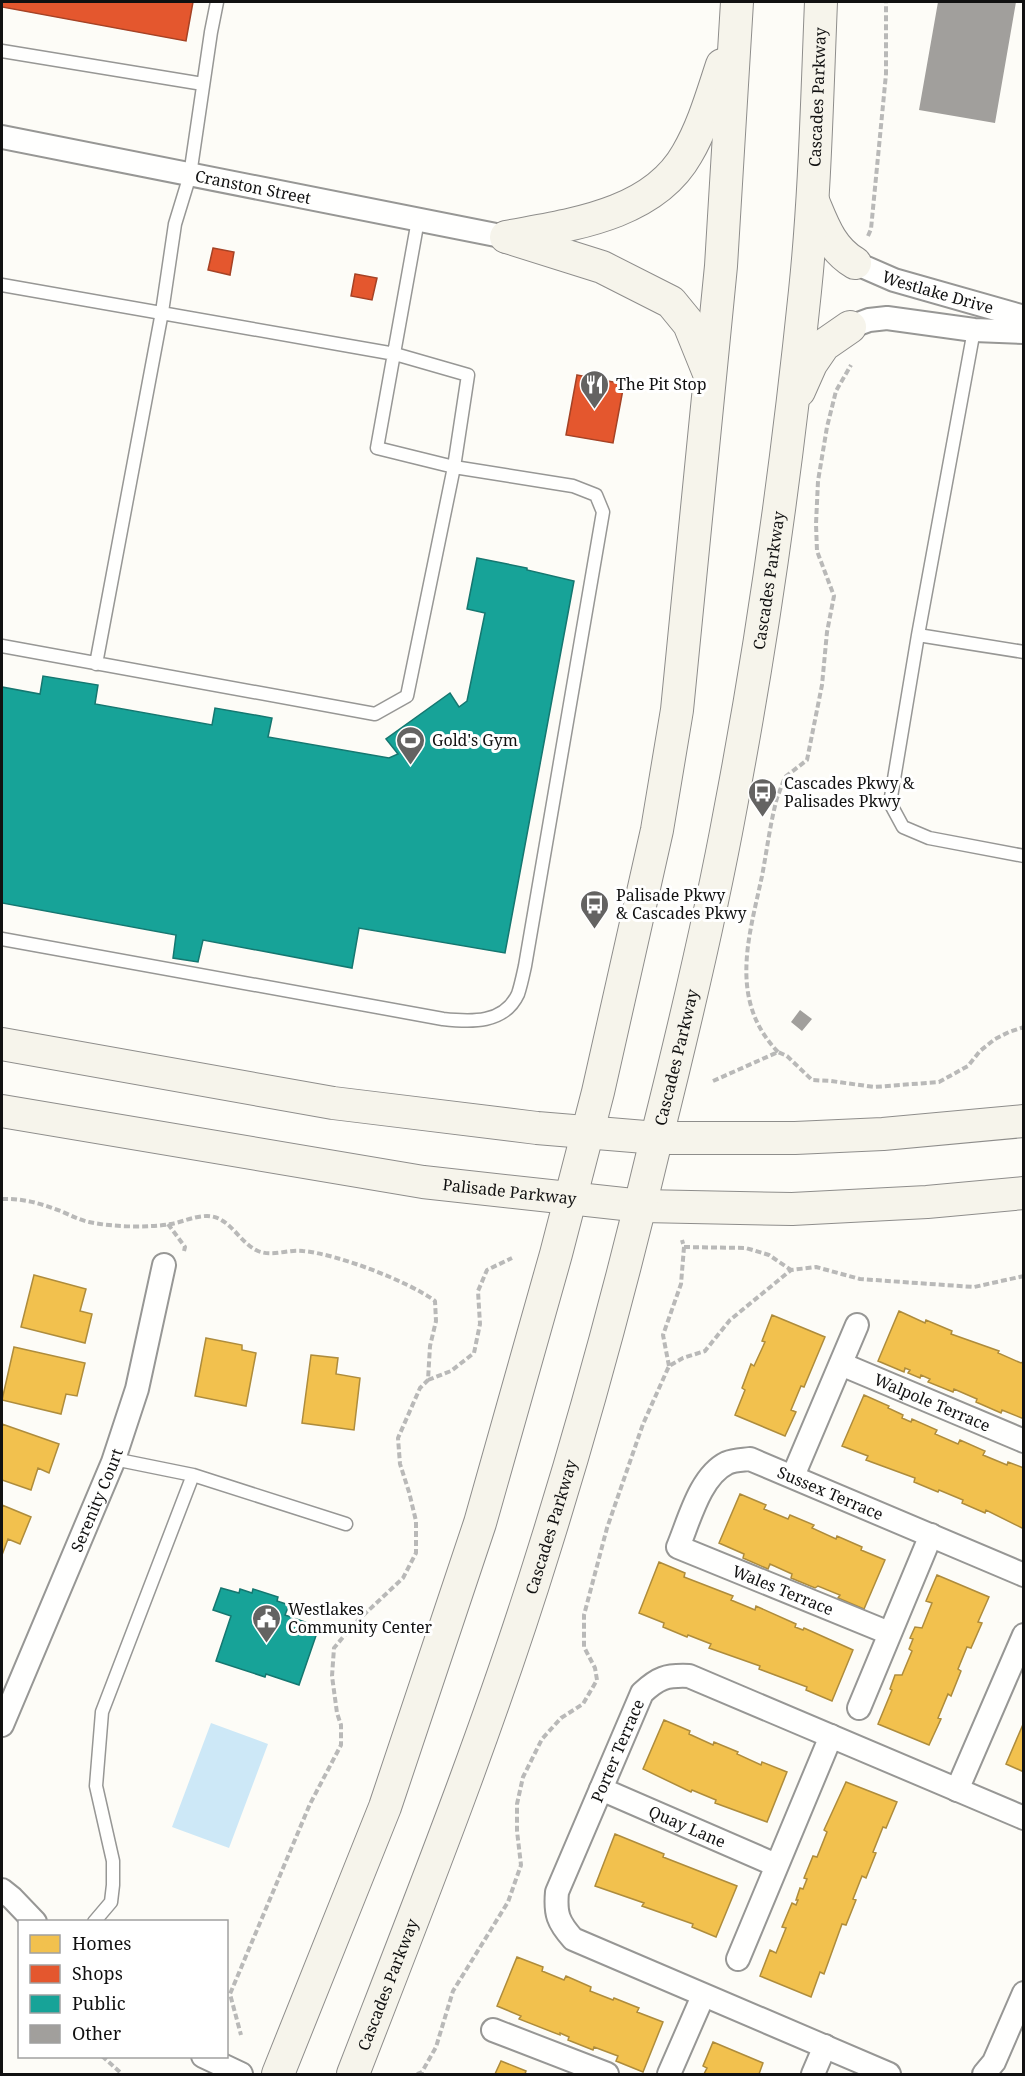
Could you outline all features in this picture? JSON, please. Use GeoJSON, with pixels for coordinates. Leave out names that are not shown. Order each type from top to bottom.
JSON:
{"type":"FeatureCollection","features":[{"type":"Feature","properties":{"kind":"main road","name":"Cascades Parkway"},"geometry":{"type":"LineString","coordinates":[[353,2074],[476,1757],[544,1550],[598,1370],[642,1206],[705,933],[730,814],[774,543],[805,287],[812,199],[821,2]]}},
{"type":"Feature","properties":{"kind":"main road"},"geometry":{"type":"LineString","coordinates":[[506,237],[585,222],[627,207],[660,187],[686,156],[703,121],[737,12]]}},
{"type":"Feature","properties":{"kind":"main road"},"geometry":{"type":"LineString","coordinates":[[278,2074],[385,1807],[480,1523],[587,1132],[657,830],[676,710],[721,266],[737,12]]}},
{"type":"Feature","properties":{"kind":"main road"},"geometry":{"type":"LineString","coordinates":[[812,199],[827,233],[843,256],[861,252]]}},
{"type":"Feature","properties":{"kind":"main road"},"geometry":{"type":"LineString","coordinates":[[506,237],[602,267],[671,302],[689,324],[710,377]]}},
{"type":"Feature","properties":{"kind":"main road"},"geometry":{"type":"LineString","coordinates":[[790,411],[811,364],[824,345],[850,327]]}},
{"type":"Feature","properties":{"kind":"main road"},"geometry":{"type":"LineString","coordinates":[[2,1044],[333,1103],[657,1138],[795,1138],[883,1134],[1023,1121]]}},
{"type":"Feature","properties":{"kind":"main road","name":"Palisade Parkway"},"geometry":{"type":"LineString","coordinates":[[2,1111],[423,1182],[642,1206],[792,1209],[927,1202],[1023,1193]]}},
{"type":"Feature","properties":{"kind":"street","name":"Cranston Street"},"geometry":{"type":"LineString","coordinates":[[2,137],[506,237]]}},
{"type":"Feature","properties":{"kind":"street","name":"Westlake Drive"},"geometry":{"type":"LineString","coordinates":[[861,252],[894,280],[1023,317]]}},
{"type":"Feature","properties":{"kind":"street","name":"Westlake Drive"},"geometry":{"type":"LineString","coordinates":[[850,327],[869,320],[887,318],[974,330],[1023,332]]}},
{"type":"Feature","properties":{"kind":"street","name":"Serenity Court"},"geometry":{"type":"LineString","coordinates":[[2,1725],[114,1459],[137,1389],[164,1265]]}},
{"type":"Feature","properties":{"kind":"street"},"geometry":{"type":"LineString","coordinates":[[793,1476],[857,1325]]}},
{"type":"Feature","properties":{"kind":"street","name":"Walpole Terrace"},"geometry":{"type":"LineString","coordinates":[[841,1364],[1023,1441]]}},
{"type":"Feature","properties":{"kind":"street","name":"Sussex Terrace"},"geometry":{"type":"LineString","coordinates":[[678,1547],[704,1485],[713,1472],[729,1461],[750,1459],[1023,1575]]}},
{"type":"Feature","properties":{"kind":"street"},"geometry":{"type":"LineString","coordinates":[[859,1708],[931,1535]]}},
{"type":"Feature","properties":{"kind":"street","name":"Wales Terrace"},"geometry":{"type":"LineString","coordinates":[[678,1547],[889,1633]]}},
{"type":"Feature","properties":{"kind":"street"},"geometry":{"type":"LineString","coordinates":[[957,1790],[1023,1635]]}},
{"type":"Feature","properties":{"kind":"street","name":"Porter Terrace"},"geometry":{"type":"LineString","coordinates":[[889,2074],[866,2070],[825,2046],[573,1939],[561,1925],[556,1908],[557,1892],[642,1693],[654,1682],[671,1675],[689,1676],[1023,1818]]}},
{"type":"Feature","properties":{"kind":"street"},"geometry":{"type":"LineString","coordinates":[[738,1959],[831,1736]]}},
{"type":"Feature","properties":{"kind":"street","name":"Quay Lane"},"geometry":{"type":"LineString","coordinates":[[601,1789],[776,1865]]}},
{"type":"Feature","properties":{"kind":"street"},"geometry":{"type":"LineString","coordinates":[[2,1890],[33,1920]]}},
{"type":"Feature","properties":{"kind":"street"},"geometry":{"type":"LineString","coordinates":[[669,2074],[703,1995]]}},
{"type":"Feature","properties":{"kind":"street"},"geometry":{"type":"LineString","coordinates":[[984,2074],[994,2062],[1021,2004]]}},
{"type":"Feature","properties":{"kind":"street"},"geometry":{"type":"LineString","coordinates":[[493,2030],[607,2074]]}},
{"type":"Feature","properties":{"kind":"street"},"geometry":{"type":"LineString","coordinates":[[813,2074],[825,2046]]}},
{"type":"Feature","properties":{"kind":"street"},"geometry":{"type":"LineString","coordinates":[[207,2058],[241,2074]]}},
{"type":"Feature","properties":{"kind":"lane"},"geometry":{"type":"LineString","coordinates":[[96,664],[162,312],[175,224],[190,175],[217,2]]}},
{"type":"Feature","properties":{"kind":"lane"},"geometry":{"type":"LineString","coordinates":[[2,51],[203,84]]}},
{"type":"Feature","properties":{"kind":"lane"},"geometry":{"type":"LineString","coordinates":[[2,939],[443,1019],[474,1022],[501,1015],[517,995],[525,966],[603,512],[596,495],[573,486],[454,467],[378,448],[418,220]]}},
{"type":"Feature","properties":{"kind":"lane"},"geometry":{"type":"LineString","coordinates":[[2,285],[395,354],[468,375],[454,467],[407,696],[375,714],[2,646]]}},
{"type":"Feature","properties":{"kind":"lane"},"geometry":{"type":"LineString","coordinates":[[974,330],[918,635],[890,803],[903,827],[929,838],[1023,856]]}},
{"type":"Feature","properties":{"kind":"lane"},"geometry":{"type":"LineString","coordinates":[[918,635],[1023,652]]}},
{"type":"Feature","properties":{"kind":"lane"},"geometry":{"type":"LineString","coordinates":[[114,1459],[193,1475],[346,1524]]}},
{"type":"Feature","properties":{"kind":"lane"},"geometry":{"type":"LineString","coordinates":[[96,1920],[111,1902],[114,1861],[96,1786],[102,1712],[193,1475]]}},
{"type":"Feature","properties":{"kind":"path"},"geometry":{"type":"LineString","coordinates":[[861,252],[871,229],[886,74],[885,2]]}},
{"type":"Feature","properties":{"kind":"path"},"geometry":{"type":"LineString","coordinates":[[852,364],[836,391],[818,481],[817,551],[834,596],[827,632],[822,685],[807,760],[784,777],[777,798],[748,938],[745,982],[752,1006],[769,1043],[778,1052],[787,1056],[812,1080],[874,1088],[939,1082],[969,1066],[980,1051],[995,1039],[1023,1027]]}},
{"type":"Feature","properties":{"kind":"path"},"geometry":{"type":"LineString","coordinates":[[713,1081],[778,1052]]}},
{"type":"Feature","properties":{"kind":"path"},"geometry":{"type":"LineString","coordinates":[[669,1366],[663,1335],[681,1284],[684,1247],[682,1240]]}},
{"type":"Feature","properties":{"kind":"path"},"geometry":{"type":"LineString","coordinates":[[684,1247],[746,1248],[769,1255],[792,1270]]}},
{"type":"Feature","properties":{"kind":"path"},"geometry":{"type":"LineString","coordinates":[[428,1380],[451,1371],[474,1353],[480,1324],[478,1292],[487,1270],[512,1258]]}},
{"type":"Feature","properties":{"kind":"path"},"geometry":{"type":"LineString","coordinates":[[417,2074],[422,2073],[436,2047],[453,1991],[508,1902],[521,1865],[517,1804],[523,1777],[542,1739],[561,1718],[583,1704],[597,1680],[595,1668],[584,1647],[585,1615],[607,1528],[642,1424],[669,1366],[683,1358],[705,1351],[730,1320],[792,1270],[816,1268],[860,1279],[974,1287],[1023,1276]]}},
{"type":"Feature","properties":{"kind":"path"},"geometry":{"type":"LineString","coordinates":[[104,2058],[122,2074]]}},
{"type":"Feature","properties":{"kind":"water"},"geometry":{"type":"Polygon","coordinates":[[[211,1723],[268,1744],[229,1848],[172,1827],[211,1723]]]}},
{"type":"Feature","properties":{"kind":"building: Homes"},"geometry":{"type":"Polygon","coordinates":[[[34,1275],[86,1289],[80,1311],[92,1314],[85,1343],[21,1327],[34,1275]]]}},
{"type":"Feature","properties":{"kind":"building: Homes"},"geometry":{"type":"Polygon","coordinates":[[[899,1311],[925,1323],[926,1320],[952,1331],[951,1334],[999,1351],[998,1353],[1021,1363],[1024,1361],[1024,1419],[1002,1410],[1001,1413],[954,1389],[953,1392],[928,1382],[930,1379],[908,1373],[910,1370],[905,1368],[904,1372],[878,1361],[899,1311]]]}},
{"type":"Feature","properties":{"kind":"building: Homes"},"geometry":{"type":"Polygon","coordinates":[[[772,1315],[825,1337],[804,1387],[801,1386],[791,1410],[796,1412],[785,1436],[735,1415],[745,1390],[742,1388],[751,1364],[754,1366],[765,1342],[762,1341],[772,1315]]]}},
{"type":"Feature","properties":{"kind":"building: Homes"},"geometry":{"type":"Polygon","coordinates":[[[206,1338],[242,1345],[242,1350],[256,1353],[246,1406],[195,1396],[206,1338]]]}},
{"type":"Feature","properties":{"kind":"building: Homes"},"geometry":{"type":"Polygon","coordinates":[[[14,1347],[85,1363],[77,1396],[66,1394],[61,1414],[2,1400],[14,1347]]]}},
{"type":"Feature","properties":{"kind":"building: Homes"},"geometry":{"type":"Polygon","coordinates":[[[311,1355],[338,1358],[336,1374],[360,1378],[354,1430],[302,1423],[311,1355]]]}},
{"type":"Feature","properties":{"kind":"building: Homes"},"geometry":{"type":"Polygon","coordinates":[[[864,1395],[889,1406],[888,1408],[903,1415],[902,1418],[911,1422],[912,1419],[937,1430],[935,1434],[958,1444],[960,1440],[985,1451],[983,1455],[1007,1465],[1008,1462],[1024,1468],[1024,1529],[986,1510],[985,1513],[962,1503],[963,1500],[914,1482],[915,1478],[866,1460],[868,1456],[842,1446],[864,1395]]]}},
{"type":"Feature","properties":{"kind":"building: Homes"},"geometry":{"type":"Polygon","coordinates":[[[2,1424],[59,1444],[49,1473],[38,1468],[31,1490],[2,1480],[2,1424]]]}},
{"type":"Feature","properties":{"kind":"building: Homes"},"geometry":{"type":"Polygon","coordinates":[[[740,1494],[766,1505],[764,1509],[788,1519],[790,1515],[814,1525],[812,1528],[836,1539],[837,1536],[885,1560],[864,1609],[838,1598],[840,1595],[791,1578],[792,1574],[770,1564],[768,1569],[743,1558],[744,1554],[719,1543],[740,1494]]]}},
{"type":"Feature","properties":{"kind":"building: Homes"},"geometry":{"type":"Polygon","coordinates":[[[2,1505],[31,1517],[20,1544],[8,1539],[2,1555],[2,1505]]]}},
{"type":"Feature","properties":{"kind":"building: Homes"},"geometry":{"type":"Polygon","coordinates":[[[659,1562],[685,1573],[684,1577],[733,1596],[731,1600],[755,1610],[756,1606],[796,1624],[795,1627],[803,1630],[804,1628],[853,1650],[832,1701],[806,1690],[807,1687],[759,1669],[760,1666],[709,1648],[711,1644],[663,1627],[664,1623],[639,1613],[659,1562]]]}},
{"type":"Feature","properties":{"kind":"building: Homes"},"geometry":{"type":"Polygon","coordinates":[[[937,1575],[989,1597],[978,1622],[982,1623],[971,1648],[967,1647],[958,1669],[961,1671],[951,1696],[948,1694],[938,1718],[941,1719],[929,1745],[878,1724],[892,1690],[890,1689],[895,1675],[902,1675],[912,1651],[909,1649],[913,1639],[910,1638],[915,1627],[922,1628],[932,1603],[926,1601],[937,1575]]]}},
{"type":"Feature","properties":{"kind":"building: Homes"},"geometry":{"type":"Polygon","coordinates":[[[664,1720],[690,1731],[689,1734],[713,1745],[714,1742],[761,1765],[762,1762],[787,1772],[767,1822],[715,1803],[716,1800],[692,1790],[691,1792],[643,1769],[664,1720]]]}},
{"type":"Feature","properties":{"kind":"building: Homes"},"geometry":{"type":"Polygon","coordinates":[[[1024,1722],[1024,1772],[1006,1764],[1024,1722]]]}},
{"type":"Feature","properties":{"kind":"building: Homes"},"geometry":{"type":"Polygon","coordinates":[[[846,1782],[897,1802],[886,1828],[883,1827],[866,1878],[862,1876],[846,1925],[842,1924],[824,1974],[820,1972],[811,1997],[760,1976],[770,1950],[776,1953],[786,1928],[782,1927],[792,1903],[796,1905],[800,1888],[803,1889],[807,1879],[804,1878],[813,1856],[817,1857],[827,1832],[824,1830],[846,1782]]]}},
{"type":"Feature","properties":{"kind":"building: Homes"},"geometry":{"type":"Polygon","coordinates":[[[615,1834],[664,1854],[663,1857],[737,1886],[716,1937],[692,1927],[693,1924],[642,1906],[644,1903],[595,1886],[615,1834]]]}},
{"type":"Feature","properties":{"kind":"building: Homes"},"geometry":{"type":"Polygon","coordinates":[[[517,1957],[543,1967],[542,1971],[564,1980],[566,1976],[591,1987],[590,1991],[639,2008],[637,2012],[663,2022],[643,2072],[616,2061],[618,2056],[594,2047],[593,2050],[568,2040],[569,2037],[519,2019],[521,2016],[497,2006],[517,1957]]]}},
{"type":"Feature","properties":{"kind":"building: Homes"},"geometry":{"type":"Polygon","coordinates":[[[713,2042],[763,2063],[759,2074],[704,2074],[707,2068],[703,2066],[713,2042]]]}},
{"type":"Feature","properties":{"kind":"building: Homes"},"geometry":{"type":"Polygon","coordinates":[[[501,2061],[526,2071],[525,2074],[495,2074],[501,2061]]]}},
{"type":"Feature","properties":{"kind":"building: Shops"},"geometry":{"type":"Polygon","coordinates":[[[2,2],[193,2],[186,41],[2,7],[2,2]]]}},
{"type":"Feature","properties":{"kind":"building: Shops"},"geometry":{"type":"Polygon","coordinates":[[[213,248],[234,252],[230,275],[208,270],[213,248]]]}},
{"type":"Feature","properties":{"kind":"building: Shops"},"geometry":{"type":"Polygon","coordinates":[[[355,274],[377,278],[372,300],[351,296],[355,274]]]}},
{"type":"Feature","properties":{"kind":"building: Shops","name":"The Pit Stop"},"geometry":{"type":"Polygon","coordinates":[[[577,375],[624,384],[613,443],[566,435],[577,375]]]}},
{"type":"Feature","properties":{"kind":"building: Public"},"geometry":{"type":"Polygon","coordinates":[[[477,558],[527,568],[527,570],[574,581],[505,953],[359,928],[352,968],[203,940],[198,962],[173,958],[176,935],[2,903],[2,687],[40,694],[43,676],[98,685],[95,704],[212,725],[215,708],[272,718],[268,737],[389,758],[398,754],[386,739],[450,693],[459,707],[467,701],[485,613],[467,609],[477,558]]]}},
{"type":"Feature","properties":{"kind":"building: Public","name":"Westlakes Community Center"},"geometry":{"type":"Polygon","coordinates":[[[221,1588],[239,1593],[240,1589],[252,1593],[253,1589],[278,1597],[277,1601],[289,1605],[285,1615],[319,1627],[299,1685],[216,1661],[231,1616],[213,1610],[221,1588]]]}},
{"type":"Feature","properties":{"kind":"building: Other"},"geometry":{"type":"Polygon","coordinates":[[[938,2],[1016,2],[995,123],[919,110],[938,2]]]}},
{"type":"Feature","properties":{"kind":"building: Other"},"geometry":{"type":"Polygon","coordinates":[[[800,1010],[812,1019],[802,1031],[791,1022],[800,1010]]]}},
{"type":"Feature","properties":{"kind":"place","name":"The Pit Stop"},"geometry":{"type":"Point","coordinates":[595,410]}},
{"type":"Feature","properties":{"kind":"place","name":"Gold's Gym"},"geometry":{"type":"Point","coordinates":[411,766]}},
{"type":"Feature","properties":{"kind":"place","name":"Cascades Pkwy & Palisades Pkwy"},"geometry":{"type":"Point","coordinates":[763,818]}},
{"type":"Feature","properties":{"kind":"place","name":"Palisade Pkwy & Cascades Pkwy"},"geometry":{"type":"Point","coordinates":[595,930]}},
{"type":"Feature","properties":{"kind":"place","name":"Westlakes Community Center"},"geometry":{"type":"Point","coordinates":[267,1644]}}]}
